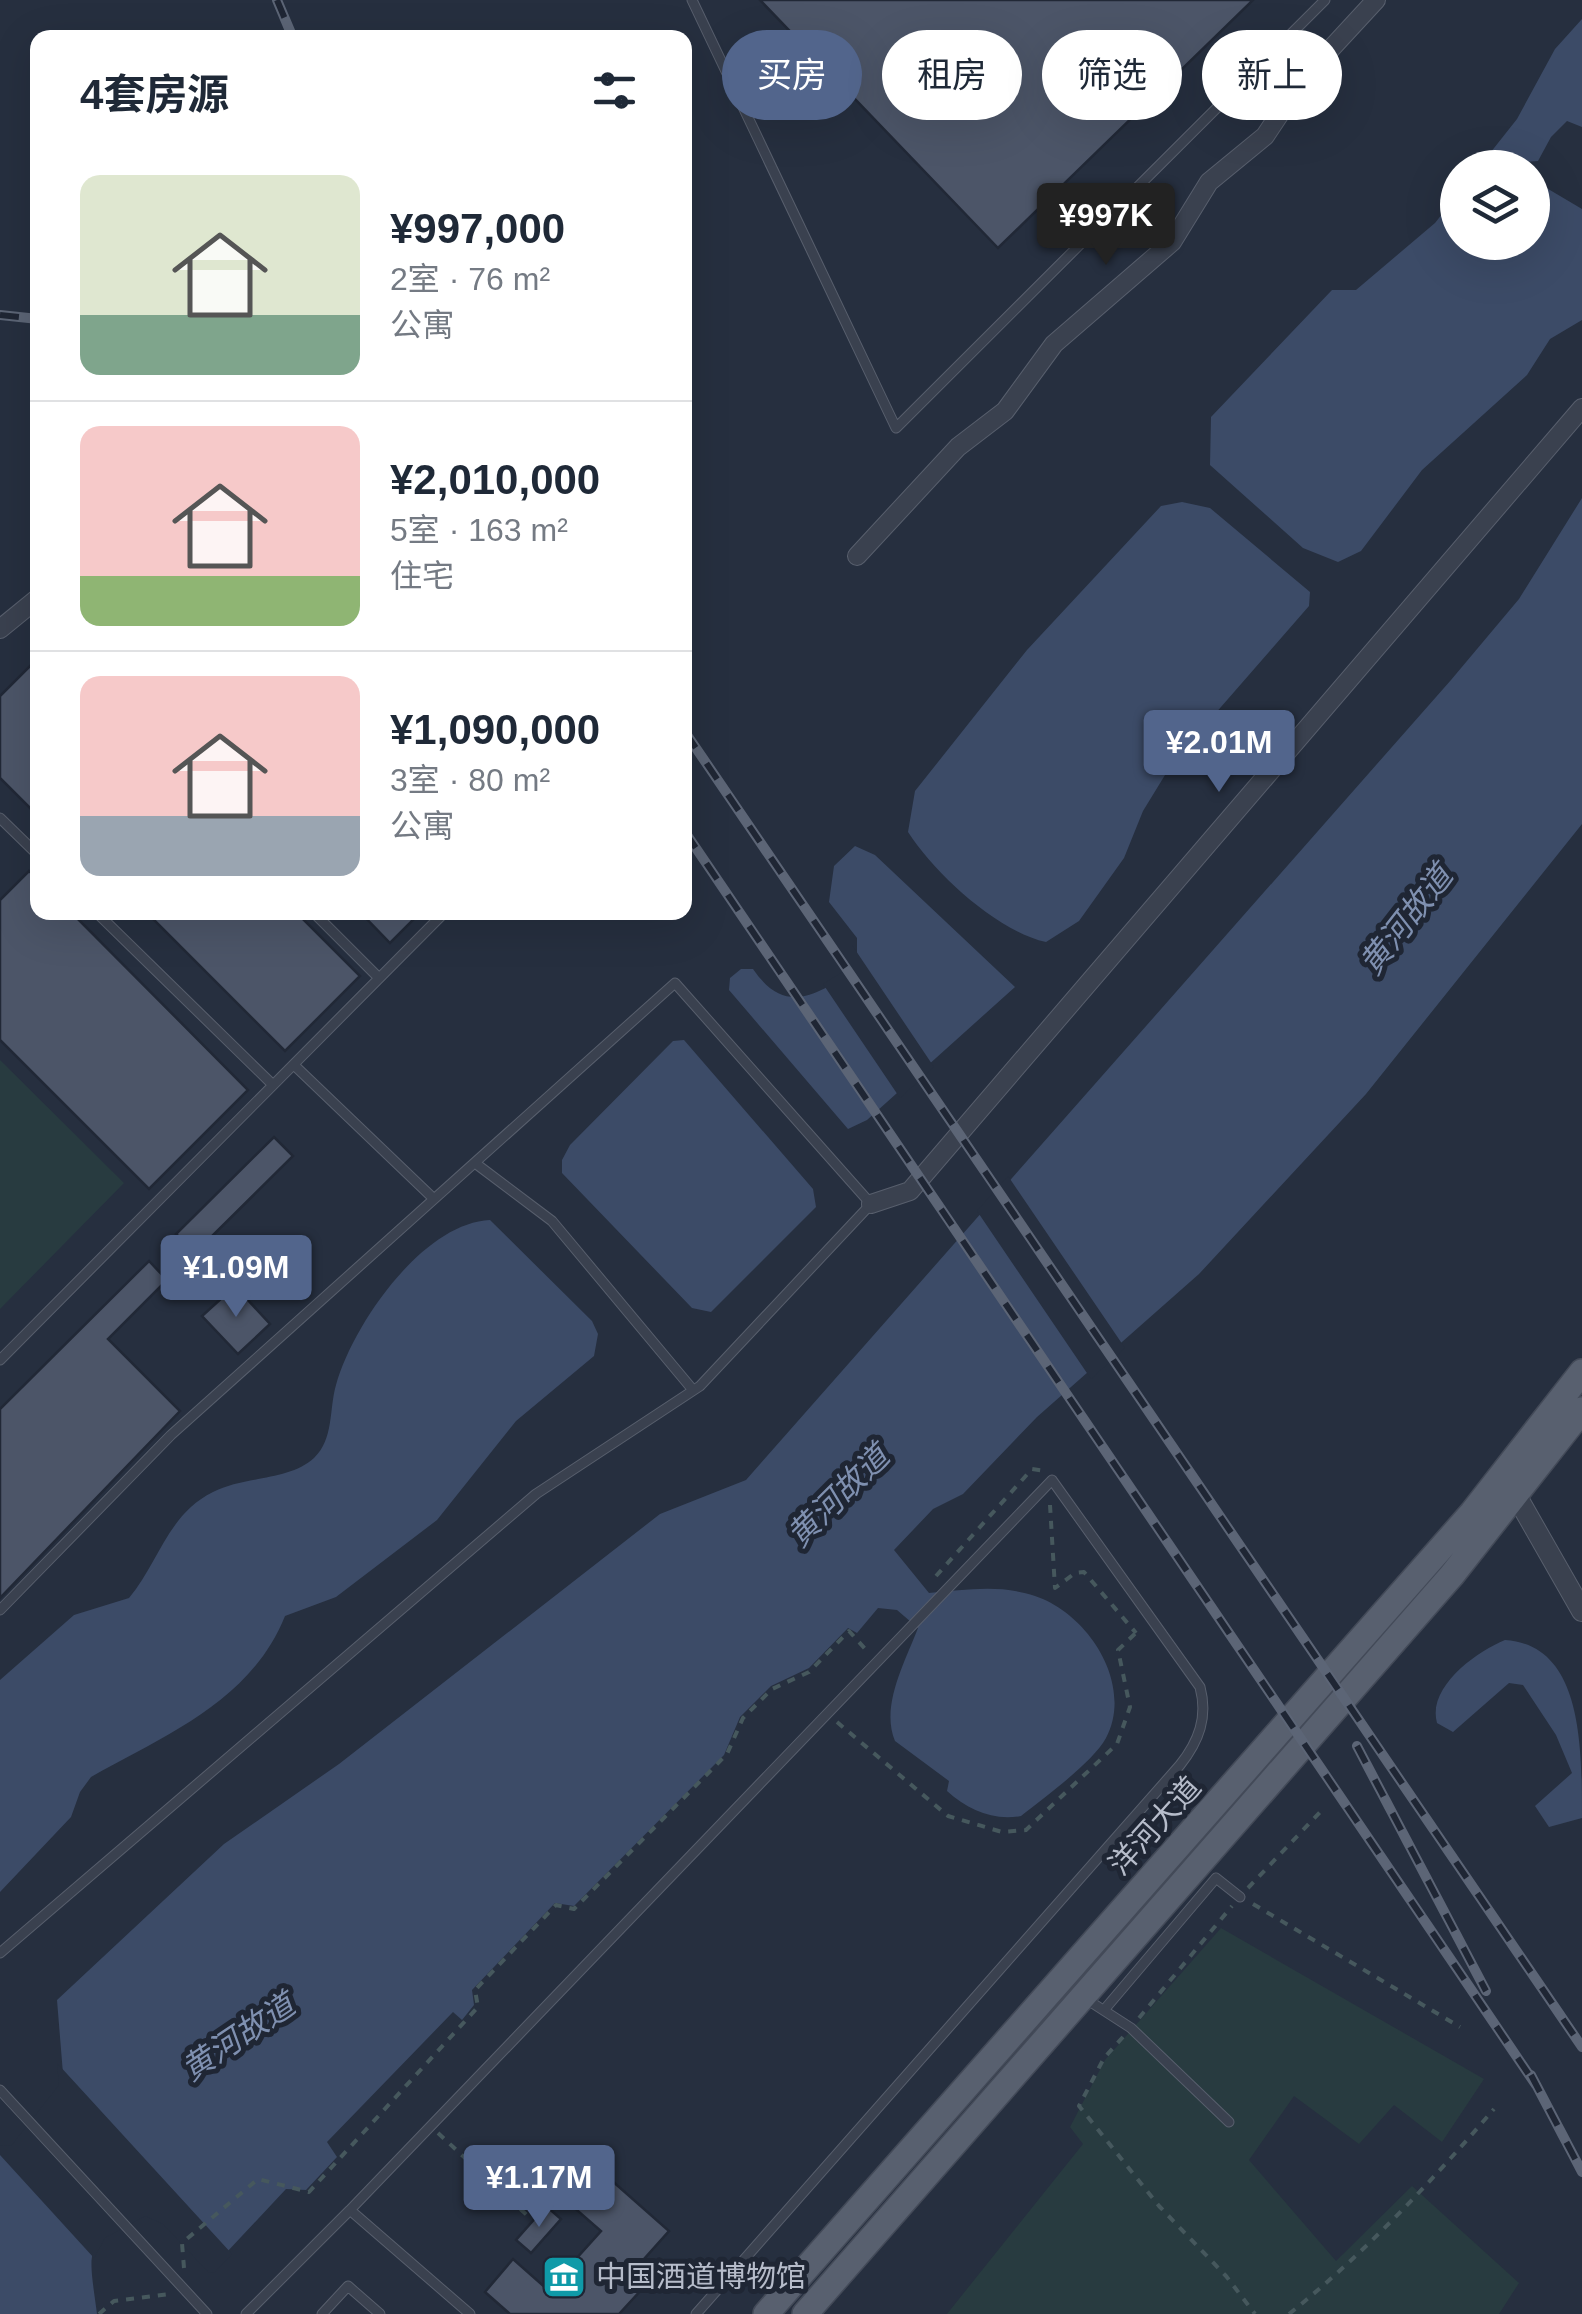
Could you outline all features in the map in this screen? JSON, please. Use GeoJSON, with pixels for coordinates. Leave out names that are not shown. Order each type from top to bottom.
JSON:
{"type":"FeatureCollection","features":[{"type":"Feature","properties":{"kind":"main road","name":"洋河大道"},"geometry":{"type":"LineString","coordinates":[[766,2314],[1472,1513],[1582,1372]]}},
{"type":"Feature","properties":{"kind":"main road","name":"洋河大道"},"geometry":{"type":"LineString","coordinates":[[805,2314],[1093,2003],[1517,1497],[1582,1410]]}},
{"type":"Feature","properties":{"kind":"street"},"geometry":{"type":"LineString","coordinates":[[856,556],[958,447],[1005,410],[1054,344],[1172,242],[1209,182],[1264,136],[1303,79],[1376,0]]}},
{"type":"Feature","properties":{"kind":"street"},"geometry":{"type":"LineString","coordinates":[[870,1204],[910,1191],[1582,408]]}},
{"type":"Feature","properties":{"kind":"street"},"geometry":{"type":"LineString","coordinates":[[0,629],[30,605]]}},
{"type":"Feature","properties":{"kind":"street"},"geometry":{"type":"LineString","coordinates":[[1517,1497],[1582,1611]]}},
{"type":"Feature","properties":{"kind":"lane"},"geometry":{"type":"LineString","coordinates":[[692,0],[896,428],[1325,0]]}},
{"type":"Feature","properties":{"kind":"lane"},"geometry":{"type":"LineString","coordinates":[[0,818],[30,847]]}},
{"type":"Feature","properties":{"kind":"lane"},"geometry":{"type":"LineString","coordinates":[[104,920],[273,1085]]}},
{"type":"Feature","properties":{"kind":"lane"},"geometry":{"type":"LineString","coordinates":[[320,920],[379,978]]}},
{"type":"Feature","properties":{"kind":"lane"},"geometry":{"type":"LineString","coordinates":[[0,1360],[437,920]]}},
{"type":"Feature","properties":{"kind":"lane"},"geometry":{"type":"LineString","coordinates":[[0,1610],[171,1435],[675,982],[870,1204],[693,1390],[536,1494],[0,1953]]}},
{"type":"Feature","properties":{"kind":"lane"},"geometry":{"type":"LineString","coordinates":[[294,1064],[434,1199]]}},
{"type":"Feature","properties":{"kind":"lane"},"geometry":{"type":"LineString","coordinates":[[475,1163],[552,1221],[693,1390]]}},
{"type":"Feature","properties":{"kind":"lane"},"geometry":{"type":"LineString","coordinates":[[246,2314],[431,2127],[1052,1480],[1200,1687],[1205,1705],[1192,1749],[696,2314]]}},
{"type":"Feature","properties":{"kind":"lane"},"geometry":{"type":"LineString","coordinates":[[1228,2122],[1131,2028],[1093,2003],[1216,1878],[1240,1897]]}},
{"type":"Feature","properties":{"kind":"lane"},"geometry":{"type":"LineString","coordinates":[[0,2090],[207,2314]]}},
{"type":"Feature","properties":{"kind":"lane"},"geometry":{"type":"LineString","coordinates":[[350,2210],[470,2314]]}},
{"type":"Feature","properties":{"kind":"lane"},"geometry":{"type":"LineString","coordinates":[[322,2314],[348,2286],[380,2314]]}},
{"type":"Feature","properties":{"kind":"path"},"geometry":{"type":"LineString","coordinates":[[936,1576],[1032,1469],[1040,1467],[1049,1483],[1052,1584],[1059,1588],[1075,1572],[1084,1572],[1136,1633]]}},
{"type":"Feature","properties":{"kind":"path"},"geometry":{"type":"LineString","coordinates":[[828,1713],[948,1816],[1002,1832],[1026,1830],[1118,1744],[1130,1707],[1118,1650],[1151,1619]]}},
{"type":"Feature","properties":{"kind":"path"},"geometry":{"type":"LineString","coordinates":[[99,2314],[114,2301],[186,2292],[182,2243],[258,2179],[310,2192],[478,2007],[475,1990],[556,1905],[574,1909],[617,1866],[727,1754],[743,1718],[772,1689],[809,1672],[849,1631],[868,1650],[855,1664]]}},
{"type":"Feature","properties":{"kind":"path"},"geometry":{"type":"LineString","coordinates":[[1240,1897],[1460,2028]]}},
{"type":"Feature","properties":{"kind":"path"},"geometry":{"type":"LineString","coordinates":[[1289,2314],[1393,2218],[1494,2109]]}},
{"type":"Feature","properties":{"kind":"path"},"geometry":{"type":"LineString","coordinates":[[431,2127],[529,2216]]}},
{"type":"Feature","properties":{"kind":"green space"},"geometry":{"type":"Polygon","coordinates":[[[0,1060],[124,1183],[0,1309],[0,1060]]]}},
{"type":"Feature","properties":{"kind":"green space"},"geometry":{"type":"Polygon","coordinates":[[[1221,1928],[1484,2079],[1442,2142],[1394,2105],[1359,2144],[1294,2096],[1249,2160],[1336,2261],[1412,2186],[1519,2283],[1499,2314],[947,2314],[1083,2144],[1070,2127],[1105,2060],[1221,1928]]]}},
{"type":"Feature","properties":{"kind":"water"},"geometry":{"type":"Polygon","coordinates":[[[1582,19],[1582,127],[1567,121],[1544,150],[1492,150],[1517,119],[1555,49],[1582,19]]]}},
{"type":"Feature","properties":{"kind":"water"},"geometry":{"type":"Polygon","coordinates":[[[1550,190],[1582,209],[1582,320],[1550,339],[1527,375],[1422,470],[1361,551],[1338,562],[1303,548],[1210,465],[1211,417],[1332,290],[1356,290],[1440,217],[1440,260],[1550,260],[1550,190]]]}},
{"type":"Feature","properties":{"kind":"water","name":"黄河故道"},"geometry":{"type":"Polygon","coordinates":[[[1582,498],[1582,824],[1366,1094],[1199,1274],[1037,1417],[963,1494],[933,1509],[894,1550],[929,1593],[982,1589],[1022,1592],[1055,1605],[1073,1618],[1089,1635],[1110,1675],[1113,1717],[1100,1748],[1021,1816],[991,1815],[963,1804],[947,1791],[949,1781],[895,1741],[891,1727],[893,1698],[918,1628],[897,1610],[878,1608],[857,1633],[848,1628],[809,1668],[771,1686],[740,1717],[724,1755],[574,1906],[555,1903],[472,1990],[474,2005],[462,2020],[453,2012],[327,2142],[337,2157],[306,2190],[286,2189],[212,2268],[166,2220],[146,2211],[110,2232],[94,2249],[92,2274],[97,2314],[0,2314],[0,2150],[14,2151],[64,2086],[57,2000],[224,1844],[339,1764],[660,1514],[746,1480],[1451,680],[1519,599],[1582,498]]]}},
{"type":"Feature","properties":{"kind":"water"},"geometry":{"type":"Polygon","coordinates":[[[1182,502],[1210,508],[1310,592],[1309,606],[1173,762],[1143,811],[1124,858],[1079,921],[1046,942],[1027,936],[969,899],[920,848],[908,832],[915,791],[1027,650],[1161,506],[1182,502]]]}},
{"type":"Feature","properties":{"kind":"water"},"geometry":{"type":"Polygon","coordinates":[[[855,846],[875,855],[1015,987],[867,1120],[848,1129],[729,990],[730,978],[741,969],[753,969],[765,984],[790,997],[815,993],[857,969],[857,938],[829,902],[834,866],[855,846]]]}},
{"type":"Feature","properties":{"kind":"water"},"geometry":{"type":"Polygon","coordinates":[[[684,1040],[813,1189],[816,1207],[711,1312],[692,1308],[562,1173],[562,1160],[570,1145],[673,1041],[684,1040]]]}},
{"type":"Feature","properties":{"kind":"water"},"geometry":{"type":"Polygon","coordinates":[[[490,1220],[592,1321],[598,1334],[594,1356],[516,1421],[437,1520],[336,1597],[285,1616],[270,1646],[251,1671],[203,1713],[91,1777],[80,1792],[71,1817],[0,1892],[0,1680],[74,1615],[129,1598],[175,1526],[198,1501],[225,1487],[292,1471],[314,1458],[328,1433],[336,1385],[345,1361],[358,1334],[394,1281],[440,1238],[465,1225],[490,1220]]]}},
{"type":"Feature","properties":{"kind":"water"},"geometry":{"type":"Polygon","coordinates":[[[1505,1640],[1530,1646],[1550,1660],[1563,1679],[1578,1730],[1582,1818],[1549,1827],[1535,1806],[1572,1773],[1556,1735],[1523,1685],[1509,1683],[1453,1732],[1437,1723],[1439,1697],[1446,1684],[1468,1662],[1505,1640]]]}},
{"type":"Feature","properties":{"kind":"pier"},"geometry":{"type":"Polygon","coordinates":[[[852,945],[934,1067],[900,1098],[823,984],[852,966],[852,945]]]}},
{"type":"Feature","properties":{"kind":"pier"},"geometry":{"type":"Polygon","coordinates":[[[1008,1176],[1125,1348],[1091,1379],[977,1211],[1008,1176]]]}},
{"type":"Feature","properties":{"kind":"pier"},"geometry":{"type":"Polygon","coordinates":[[[57,2063],[232,2254],[215,2272],[209,2273],[163,2224],[145,2216],[105,2238],[94,2258],[0,2155],[0,2145],[11,2146],[59,2085],[57,2063]]]}},
{"type":"Feature","properties":{"kind":"building"},"geometry":{"type":"Polygon","coordinates":[[[760,0],[1253,0],[1222,30],[1202,30],[1202,50],[1182,69],[1182,30],[1042,30],[1042,120],[1130,120],[998,248],[862,106],[862,30],[789,30],[760,0]]]}},
{"type":"Feature","properties":{"kind":"building"},"geometry":{"type":"Polygon","coordinates":[[[30,666],[30,808],[0,778],[0,696],[30,666]]]}},
{"type":"Feature","properties":{"kind":"building"},"geometry":{"type":"Polygon","coordinates":[[[29,871],[30,920],[79,920],[248,1090],[149,1189],[0,1040],[0,900],[29,871]]]}},
{"type":"Feature","properties":{"kind":"building"},"geometry":{"type":"Polygon","coordinates":[[[154,920],[304,920],[360,976],[285,1051],[154,920]]]}},
{"type":"Feature","properties":{"kind":"building"},"geometry":{"type":"Polygon","coordinates":[[[368,920],[413,920],[390,943],[368,920]]]}},
{"type":"Feature","properties":{"kind":"building"},"geometry":{"type":"Polygon","coordinates":[[[274,1137],[293,1156],[195,1253],[176,1234],[274,1137]]]}},
{"type":"Feature","properties":{"kind":"building"},"geometry":{"type":"Polygon","coordinates":[[[149,1261],[167,1280],[108,1339],[180,1411],[0,1598],[0,1409],[149,1261]]]}},
{"type":"Feature","properties":{"kind":"building"},"geometry":{"type":"Polygon","coordinates":[[[235,1286],[270,1324],[238,1354],[202,1316],[235,1286]]]}},
{"type":"Feature","properties":{"kind":"building"},"geometry":{"type":"Polygon","coordinates":[[[593,2164],[669,2231],[628,2277],[642,2289],[619,2314],[510,2314],[485,2292],[513,2259],[548,2290],[601,2231],[563,2198],[593,2164]]]}},
{"type":"Feature","properties":{"kind":"building"},"geometry":{"type":"Polygon","coordinates":[[[546,2206],[561,2219],[531,2253],[516,2240],[546,2206]]]}},
{"type":"Feature","properties":{"kind":"railway"},"geometry":{"type":"LineString","coordinates":[[277,0],[290,30]]}},
{"type":"Feature","properties":{"kind":"railway"},"geometry":{"type":"LineString","coordinates":[[0,315],[30,318]]}},
{"type":"Feature","properties":{"kind":"railway"},"geometry":{"type":"LineString","coordinates":[[692,742],[1582,2047]]}},
{"type":"Feature","properties":{"kind":"railway"},"geometry":{"type":"LineString","coordinates":[[692,842],[1536,2085]]}},
{"type":"Feature","properties":{"kind":"railway"},"geometry":{"type":"LineString","coordinates":[[1357,1746],[1486,1991]]}},
{"type":"Feature","properties":{"kind":"railway"},"geometry":{"type":"LineString","coordinates":[[1531,2075],[1582,2172]]}},
{"type":"Feature","properties":{"kind":"place","name":"中国酒道博物馆"},"geometry":{"type":"Point","coordinates":[564,2277]}}]}
